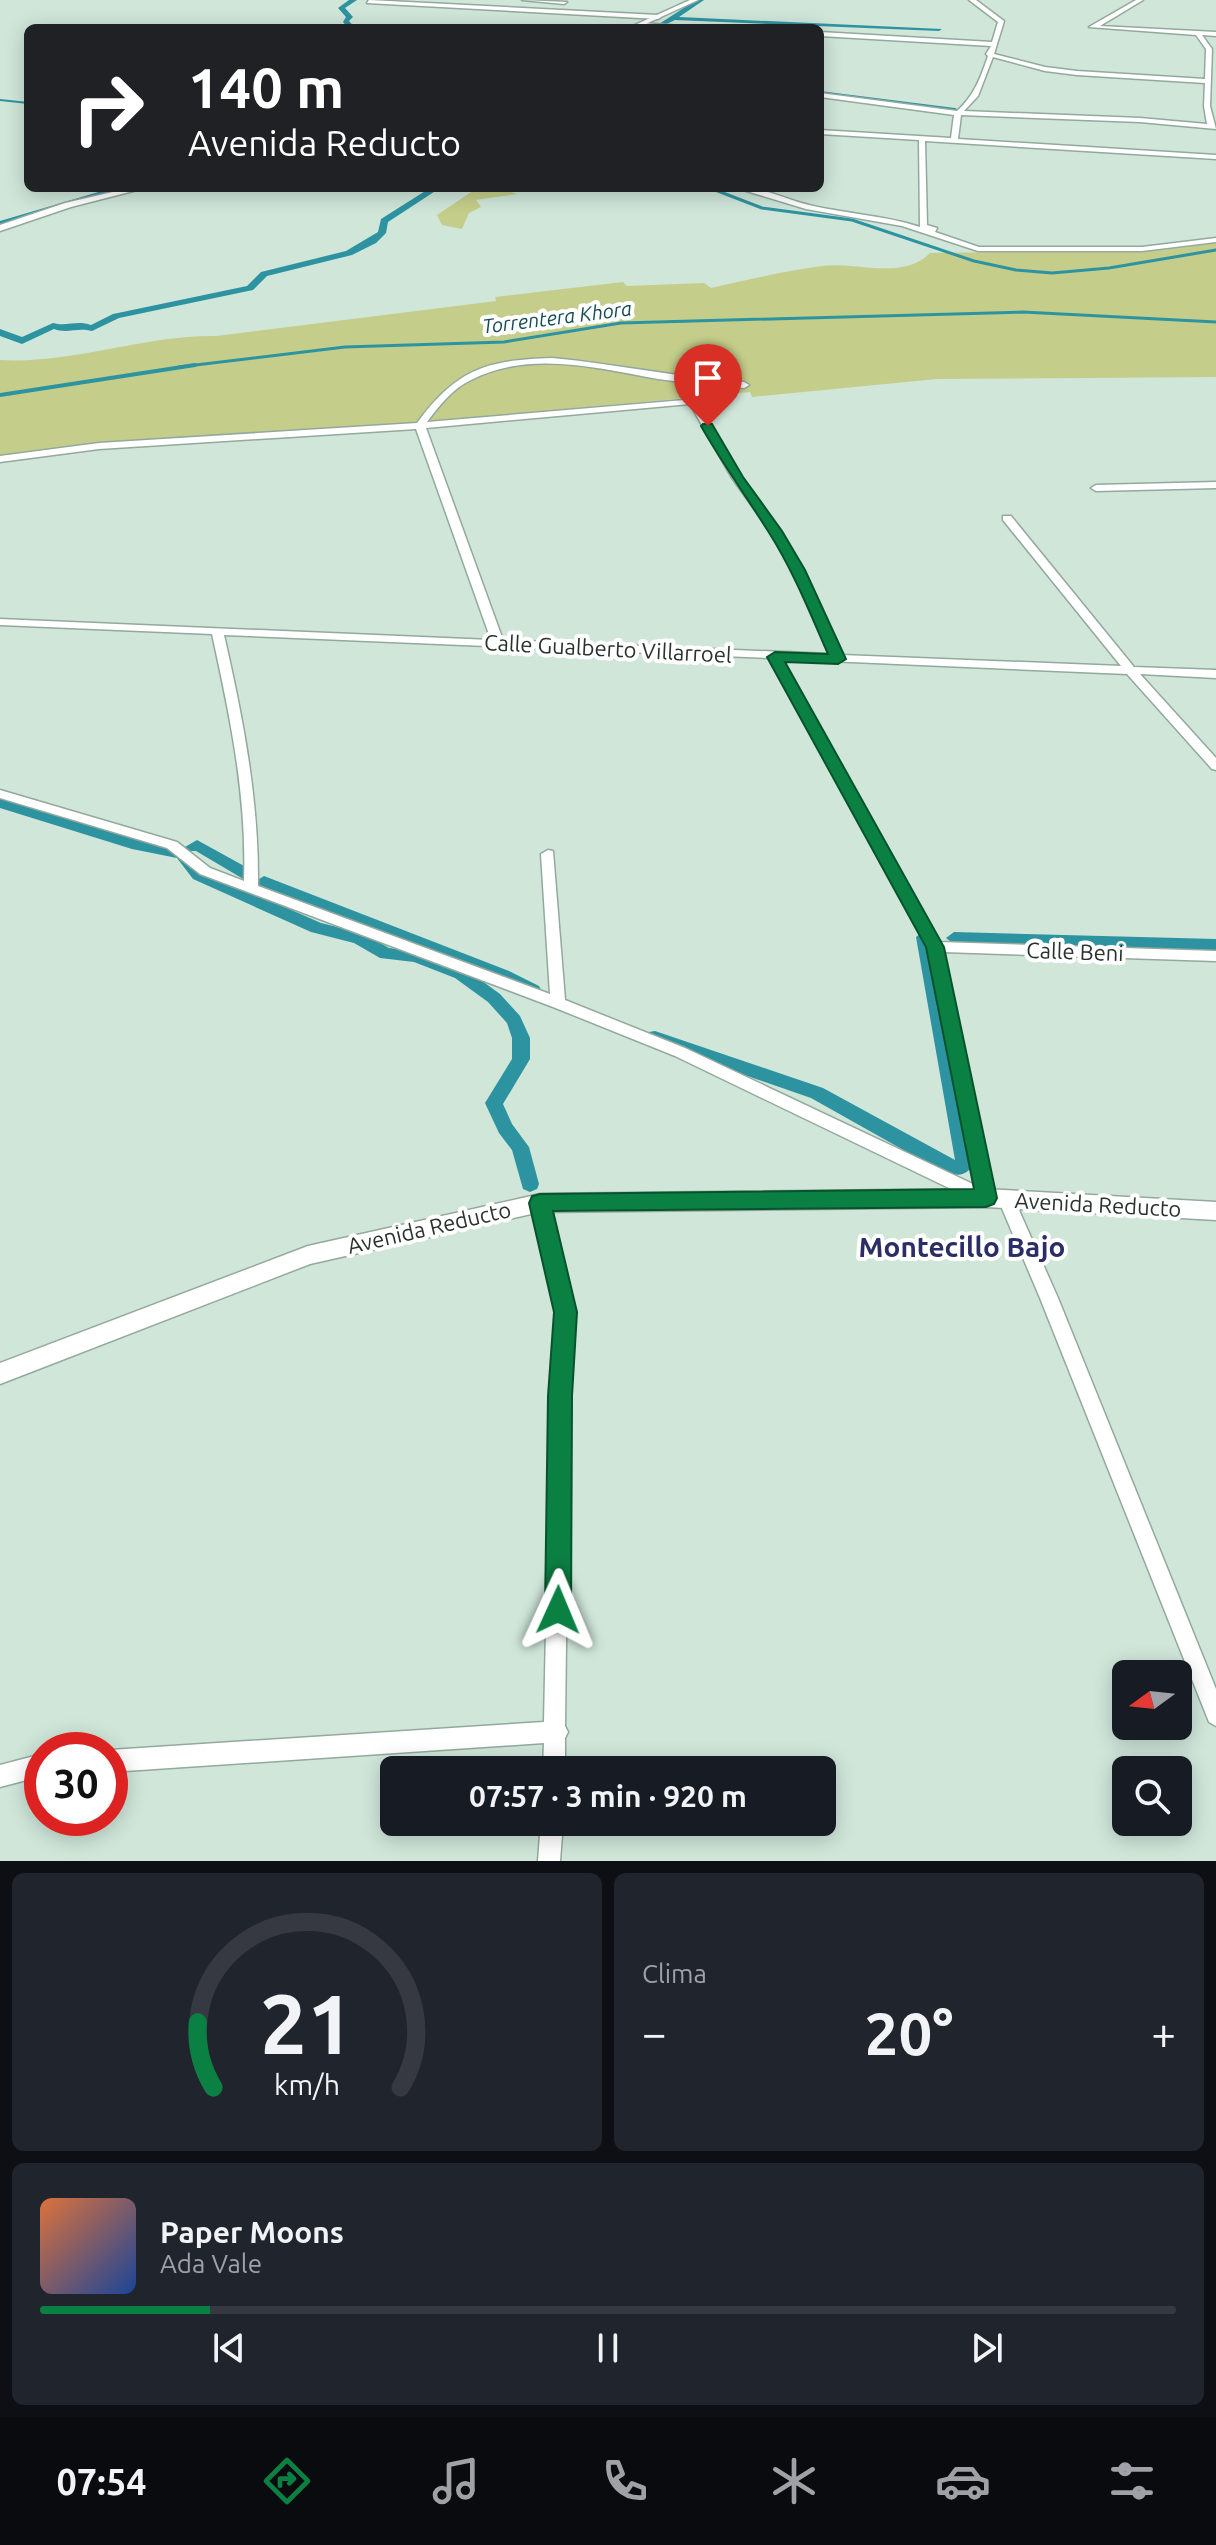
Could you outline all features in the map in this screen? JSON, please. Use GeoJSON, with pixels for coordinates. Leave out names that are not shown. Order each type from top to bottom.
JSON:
{"type":"FeatureCollection","features":[{"type":"Feature","properties":{"kind":"main road","name":"Avenida Reducto"},"geometry":{"type":"LineString","coordinates":[[0,1374],[308,1255],[540,1203],[996,1199],[1216,1211]]}},
{"type":"Feature","properties":{"kind":"street"},"geometry":{"type":"LineString","coordinates":[[421,5],[427,0]]}},
{"type":"Feature","properties":{"kind":"street"},"geometry":{"type":"LineString","coordinates":[[525,0],[564,1],[565,12]]}},
{"type":"Feature","properties":{"kind":"street"},"geometry":{"type":"LineString","coordinates":[[640,24],[695,0]]}},
{"type":"Feature","properties":{"kind":"street"},"geometry":{"type":"LineString","coordinates":[[954,139],[958,113],[968,106],[984,74],[1001,21],[972,0]]}},
{"type":"Feature","properties":{"kind":"street"},"geometry":{"type":"LineString","coordinates":[[1140,0],[1092,27],[1216,34]]}},
{"type":"Feature","properties":{"kind":"street"},"geometry":{"type":"LineString","coordinates":[[369,2],[658,17]]}},
{"type":"Feature","properties":{"kind":"street"},"geometry":{"type":"LineString","coordinates":[[824,96],[958,113],[1140,120],[1213,127],[1207,106],[1209,49],[1197,32]]}},
{"type":"Feature","properties":{"kind":"street"},"geometry":{"type":"LineString","coordinates":[[824,34],[992,44]]}},
{"type":"Feature","properties":{"kind":"street"},"geometry":{"type":"LineString","coordinates":[[989,54],[1045,69],[1077,73],[1209,81]]}},
{"type":"Feature","properties":{"kind":"street"},"geometry":{"type":"LineString","coordinates":[[824,132],[1216,157]]}},
{"type":"Feature","properties":{"kind":"street"},"geometry":{"type":"LineString","coordinates":[[922,138],[923,226],[994,250]]}},
{"type":"Feature","properties":{"kind":"street"},"geometry":{"type":"LineString","coordinates":[[0,228],[68,205],[124,192]]}},
{"type":"Feature","properties":{"kind":"street"},"geometry":{"type":"LineString","coordinates":[[759,192],[806,207],[903,224],[963,246],[994,250],[1142,249],[1216,240]]}},
{"type":"Feature","properties":{"kind":"street"},"geometry":{"type":"LineString","coordinates":[[498,642],[420,426],[432,405],[451,386],[507,364],[539,359],[571,360],[697,382],[744,385]]}},
{"type":"Feature","properties":{"kind":"street"},"geometry":{"type":"LineString","coordinates":[[0,459],[99,446],[420,426],[693,401],[737,478],[798,570],[838,659]]}},
{"type":"Feature","properties":{"kind":"street"},"geometry":{"type":"LineString","coordinates":[[1096,488],[1216,485]]}},
{"type":"Feature","properties":{"kind":"street"},"geometry":{"type":"LineString","coordinates":[[1007,518],[1129,669],[1216,766]]}},
{"type":"Feature","properties":{"kind":"street","name":"Calle Gualberto Villarroel"},"geometry":{"type":"LineString","coordinates":[[0,622],[1216,674]]}},
{"type":"Feature","properties":{"kind":"street"},"geometry":{"type":"LineString","coordinates":[[217,630],[244,753],[254,840],[251,888]]}},
{"type":"Feature","properties":{"kind":"street"},"geometry":{"type":"LineString","coordinates":[[775,657],[935,947],[996,1199],[1049,1298],[1216,1715]]}},
{"type":"Feature","properties":{"kind":"street"},"geometry":{"type":"LineString","coordinates":[[0,794],[172,845],[205,871],[680,1052],[996,1199]]}},
{"type":"Feature","properties":{"kind":"street"},"geometry":{"type":"LineString","coordinates":[[548,854],[558,1003]]}},
{"type":"Feature","properties":{"kind":"street","name":"Calle Beni"},"geometry":{"type":"LineString","coordinates":[[935,947],[1216,956]]}},
{"type":"Feature","properties":{"kind":"street"},"geometry":{"type":"LineString","coordinates":[[540,1203],[565,1312],[560,1396],[555,1756]]}},
{"type":"Feature","properties":{"kind":"street"},"geometry":{"type":"LineString","coordinates":[[128,1760],[557,1732]]}},
{"type":"Feature","properties":{"kind":"street"},"geometry":{"type":"LineString","coordinates":[[0,1776],[24,1770]]}},
{"type":"Feature","properties":{"kind":"street"},"geometry":{"type":"LineString","coordinates":[[549,1861],[551,1836]]}},
{"type":"Feature","properties":{"kind":"green space"},"geometry":{"type":"Polygon","coordinates":[[[471,192],[517,194],[476,200],[481,207],[469,213],[462,229],[442,225],[437,215],[471,192]]]}},
{"type":"Feature","properties":{"kind":"green space"},"geometry":{"type":"Polygon","coordinates":[[[1216,243],[1216,377],[937,379],[752,397],[750,392],[427,422],[99,444],[0,456],[0,360],[55,358],[162,340],[496,301],[495,297],[623,282],[627,286],[704,283],[711,288],[822,266],[906,266],[930,253],[1162,250],[1216,243]]]}},
{"type":"Feature","properties":{"kind":"waterway"},"geometry":{"type":"LineString","coordinates":[[348,24],[345,21],[350,17],[341,8],[354,0]]}},
{"type":"Feature","properties":{"kind":"waterway"},"geometry":{"type":"LineString","coordinates":[[662,24],[701,0]]}},
{"type":"Feature","properties":{"kind":"waterway"},"geometry":{"type":"LineString","coordinates":[[677,19],[808,24]]}},
{"type":"Feature","properties":{"kind":"waterway"},"geometry":{"type":"LineString","coordinates":[[824,25],[939,29]]}},
{"type":"Feature","properties":{"kind":"waterway"},"geometry":{"type":"LineString","coordinates":[[824,94],[955,110]]}},
{"type":"Feature","properties":{"kind":"waterway"},"geometry":{"type":"LineString","coordinates":[[0,100],[24,103]]}},
{"type":"Feature","properties":{"kind":"waterway"},"geometry":{"type":"LineString","coordinates":[[0,224],[108,192]]}},
{"type":"Feature","properties":{"kind":"waterway"},"geometry":{"type":"LineString","coordinates":[[0,332],[22,341],[53,326],[66,330],[78,324],[92,328],[116,316],[250,288],[264,274],[349,253],[373,241],[382,233],[384,221],[430,192]]}},
{"type":"Feature","properties":{"kind":"waterway"},"geometry":{"type":"LineString","coordinates":[[720,192],[762,208],[852,220],[974,261],[1016,270],[1052,273],[1109,268],[1216,250]]}},
{"type":"Feature","properties":{"kind":"waterway","name":"Torrentera Khora"},"geometry":{"type":"LineString","coordinates":[[193,365],[345,347],[504,342],[621,323],[1023,312],[1216,322]]}},
{"type":"Feature","properties":{"kind":"waterway","name":"Torrentera Khora"},"geometry":{"type":"LineString","coordinates":[[0,395],[193,365]]}},
{"type":"Feature","properties":{"kind":"waterway","name":"Torrentera Khora"},"geometry":{"type":"LineString","coordinates":[[179,367],[193,365]]}},
{"type":"Feature","properties":{"kind":"waterway"},"geometry":{"type":"LineString","coordinates":[[0,803],[137,845],[182,854],[198,875],[317,928],[359,938],[386,954],[416,956],[461,974],[494,998],[514,1020],[521,1038],[521,1059],[494,1103],[505,1128],[520,1147],[530,1184]]}},
{"type":"Feature","properties":{"kind":"waterway"},"geometry":{"type":"LineString","coordinates":[[193,847],[197,845],[250,876]]}},
{"type":"Feature","properties":{"kind":"waterway"},"geometry":{"type":"LineString","coordinates":[[264,881],[503,975],[533,990]]}},
{"type":"Feature","properties":{"kind":"waterway"},"geometry":{"type":"LineString","coordinates":[[655,1037],[817,1093],[946,1165],[959,1169],[966,1161],[924,937],[927,937]]}},
{"type":"Feature","properties":{"kind":"waterway"},"geometry":{"type":"LineString","coordinates":[[954,938],[1216,945]]}},
{"type":"Feature","properties":{"kind":"district","name":"Montecillo Bajo"},"geometry":{"type":"Point","coordinates":[962,1246]}},
{"type":"Feature","properties":{"kind":"route"},"geometry":{"type":"LineString","coordinates":[[558,1610],[560,1396],[565,1312],[540,1203],[591,1200],[986,1198],[935,947],[775,657],[838,659],[798,570],[737,478],[708,426]]}}]}
